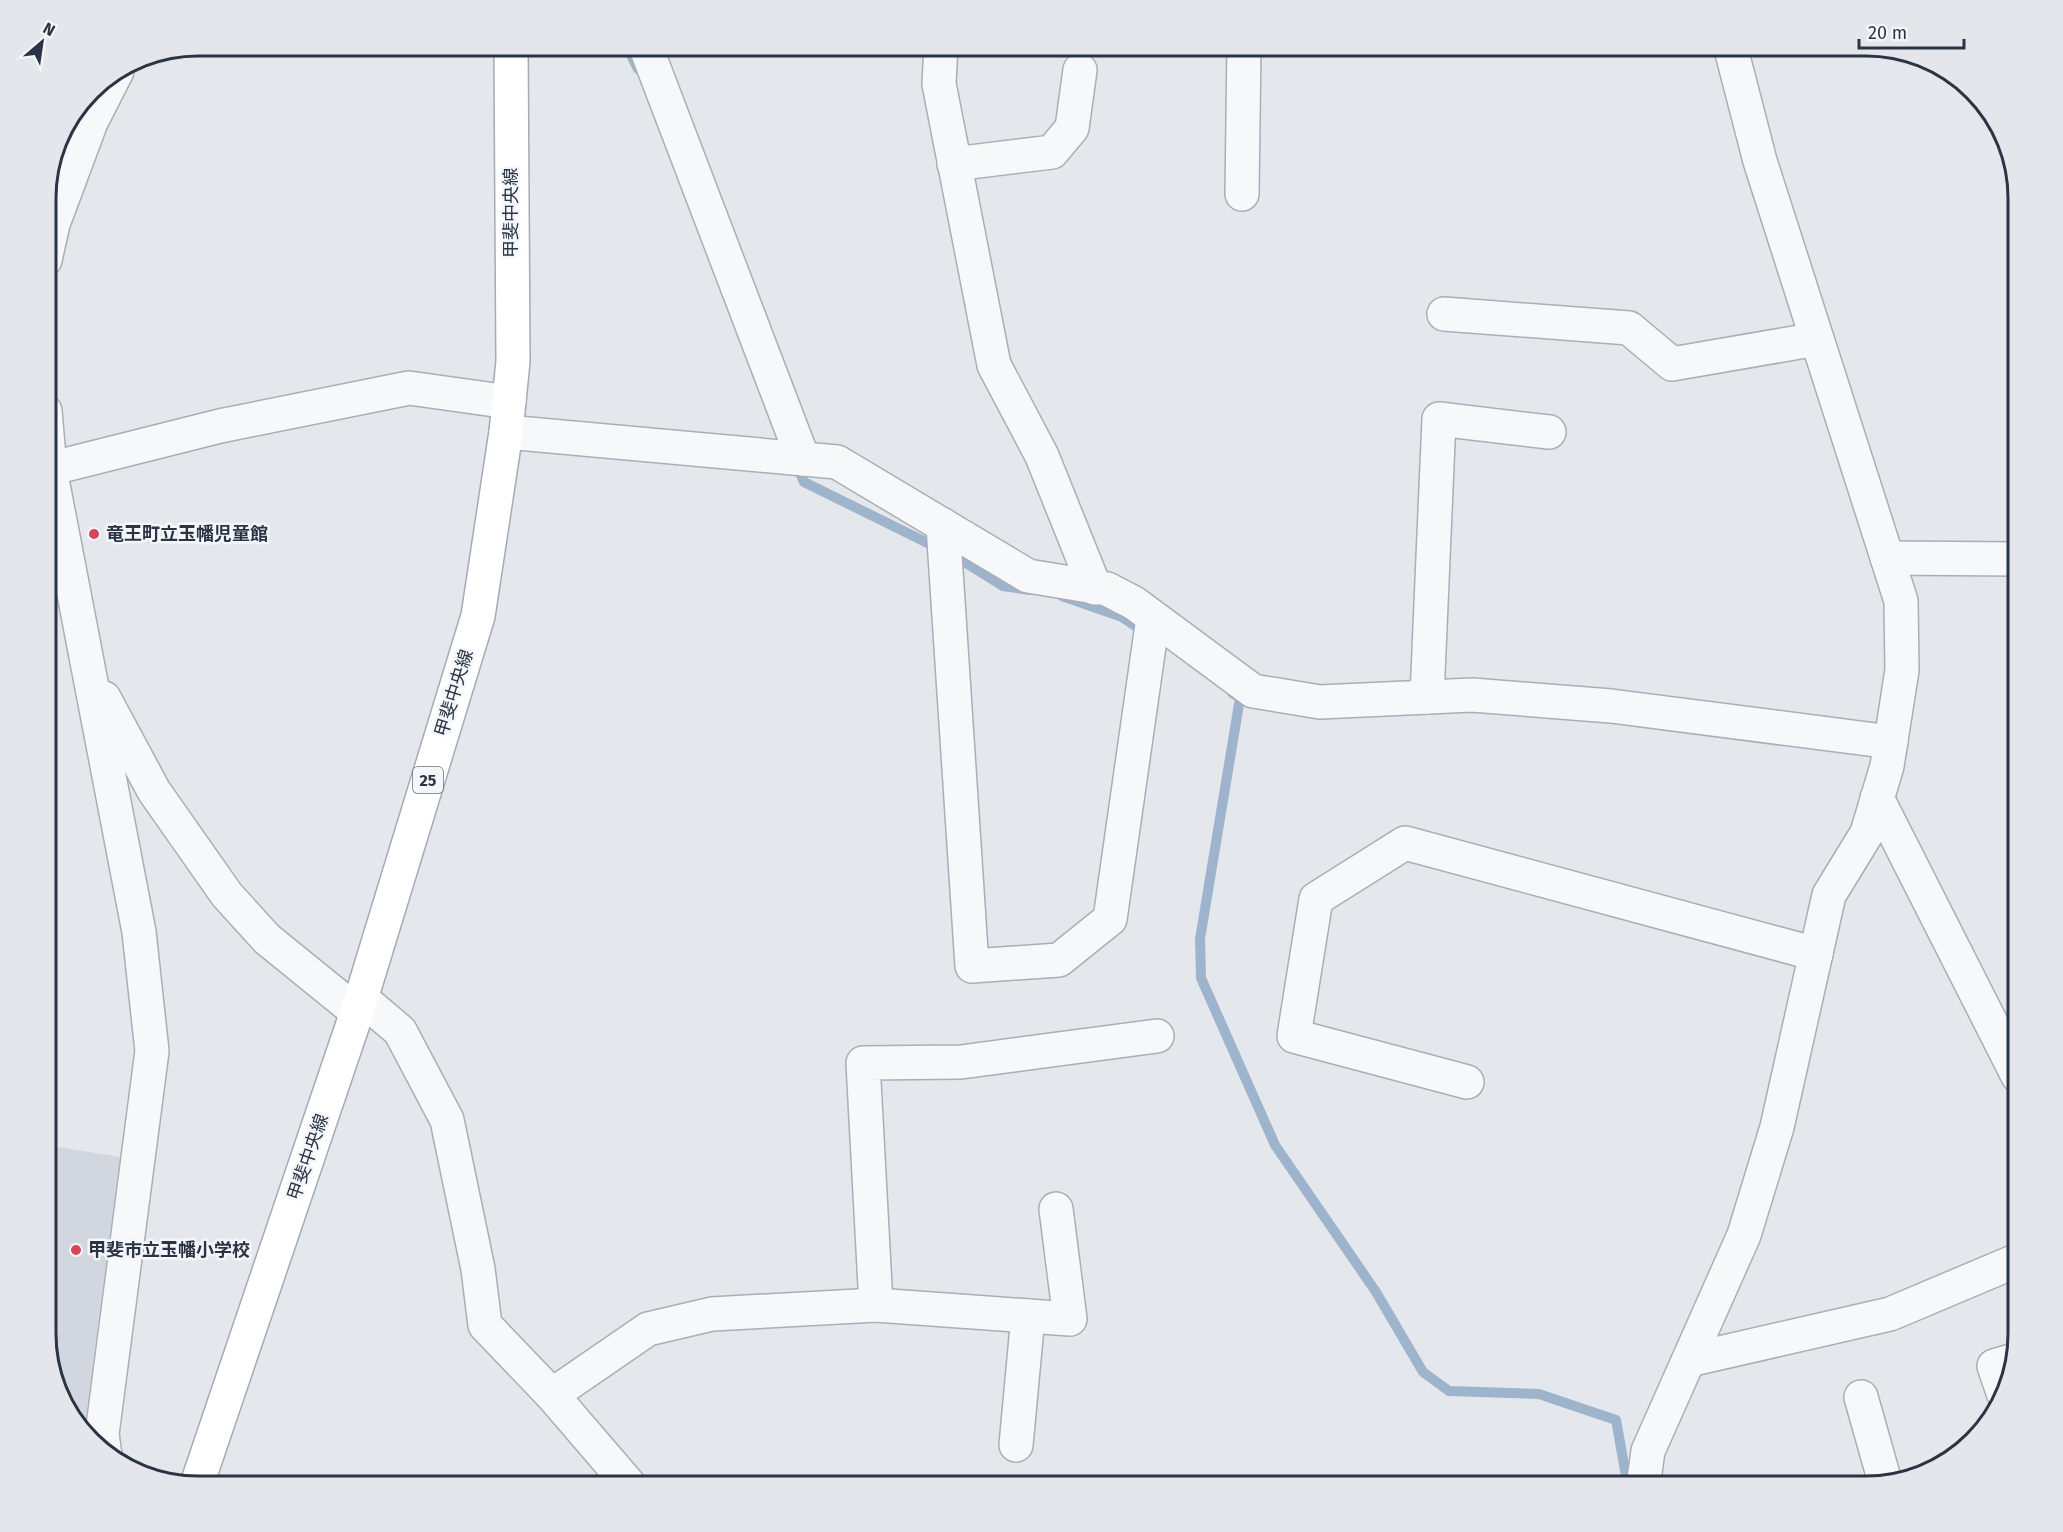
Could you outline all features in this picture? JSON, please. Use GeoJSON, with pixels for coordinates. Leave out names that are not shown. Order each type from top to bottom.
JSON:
{"type":"FeatureCollection","features":[{"type":"Feature","properties":{"kind":"main road","name":"甲斐中央線"},"geometry":{"type":"LineString","coordinates":[[200,1476],[359,1005],[478,616],[508,417],[513,361],[511,56]]}},
{"type":"Feature","properties":{"kind":"street"},"geometry":{"type":"LineString","coordinates":[[649,56],[803,459]]}},
{"type":"Feature","properties":{"kind":"street"},"geometry":{"type":"LineString","coordinates":[[940,56],[939,84],[994,365],[1042,456],[1095,588]]}},
{"type":"Feature","properties":{"kind":"street"},"geometry":{"type":"LineString","coordinates":[[1242,194],[1244,56]]}},
{"type":"Feature","properties":{"kind":"street"},"geometry":{"type":"LineString","coordinates":[[1645,1476],[1648,1451],[1744,1235],[1777,1127],[1829,895],[1867,833],[1887,766],[1902,658],[1901,601],[1760,161],[1733,56]]}},
{"type":"Feature","properties":{"kind":"street"},"geometry":{"type":"LineString","coordinates":[[954,164],[1052,152],[1072,128],[1080,70]]}},
{"type":"Feature","properties":{"kind":"street"},"geometry":{"type":"LineString","coordinates":[[56,216],[91,122],[109,87]]}},
{"type":"Feature","properties":{"kind":"street"},"geometry":{"type":"LineString","coordinates":[[1444,314],[1629,328],[1672,364],[1817,339]]}},
{"type":"Feature","properties":{"kind":"street"},"geometry":{"type":"LineString","coordinates":[[56,467],[220,426],[409,388],[508,417],[837,462],[1028,576],[1107,589],[1153,618],[1254,691],[1320,702],[1472,695],[1611,706],[1891,742]]}},
{"type":"Feature","properties":{"kind":"street"},"geometry":{"type":"LineString","coordinates":[[1426,697],[1438,419],[1549,432]]}},
{"type":"Feature","properties":{"kind":"street"},"geometry":{"type":"LineString","coordinates":[[56,508],[139,932],[152,1051],[103,1440]]}},
{"type":"Feature","properties":{"kind":"street"},"geometry":{"type":"LineString","coordinates":[[943,525],[972,966],[1059,960],[1110,919],[1153,618]]}},
{"type":"Feature","properties":{"kind":"street"},"geometry":{"type":"LineString","coordinates":[[1887,558],[2008,559]]}},
{"type":"Feature","properties":{"kind":"street"},"geometry":{"type":"LineString","coordinates":[[89,670],[154,791],[228,894],[267,939],[359,1005],[400,1031],[447,1120],[478,1269],[485,1324],[552,1395],[622,1476]]}},
{"type":"Feature","properties":{"kind":"street"},"geometry":{"type":"LineString","coordinates":[[1877,798],[2008,1056]]}},
{"type":"Feature","properties":{"kind":"street"},"geometry":{"type":"LineString","coordinates":[[1467,1082],[1294,1036],[1316,899],[1405,843],[1816,954]]}},
{"type":"Feature","properties":{"kind":"street"},"geometry":{"type":"LineString","coordinates":[[876,1305],[863,1063],[961,1062],[1157,1036]]}},
{"type":"Feature","properties":{"kind":"street"},"geometry":{"type":"LineString","coordinates":[[552,1395],[648,1329],[712,1314],[876,1305],[1070,1319],[1056,1209]]}},
{"type":"Feature","properties":{"kind":"street"},"geometry":{"type":"LineString","coordinates":[[1689,1360],[1890,1314],[2008,1264]]}},
{"type":"Feature","properties":{"kind":"street"},"geometry":{"type":"LineString","coordinates":[[1016,1445],[1028,1316]]}},
{"type":"Feature","properties":{"kind":"street"},"geometry":{"type":"LineString","coordinates":[[1999,1382],[1994,1366],[2004,1363]]}},
{"type":"Feature","properties":{"kind":"street"},"geometry":{"type":"LineString","coordinates":[[1861,1397],[1883,1475]]}},
{"type":"Feature","properties":{"kind":"shaded area","name":"甲斐市立玉幡小学校"},"geometry":{"type":"Polygon","coordinates":[[[56,1147],[120,1157],[85,1421],[66,1389],[58,1362],[56,1344],[56,1147]]]}},
{"type":"Feature","properties":{"kind":"waterway"},"geometry":{"type":"LineString","coordinates":[[632,56],[638,69]]}},
{"type":"Feature","properties":{"kind":"waterway"},"geometry":{"type":"LineString","coordinates":[[795,462],[804,482],[958,558],[1003,586],[1029,590]]}},
{"type":"Feature","properties":{"kind":"waterway"},"geometry":{"type":"LineString","coordinates":[[1062,596],[1122,617],[1146,633]]}},
{"type":"Feature","properties":{"kind":"waterway"},"geometry":{"type":"LineString","coordinates":[[1232,693],[1240,698],[1200,939],[1201,978],[1275,1145],[1376,1292],[1423,1372],[1449,1391],[1539,1394],[1616,1420],[1626,1476]]}},
{"type":"Feature","properties":{"kind":"place","name":"竜王町立玉幡児童館"},"geometry":{"type":"Point","coordinates":[94,534]}},
{"type":"Feature","properties":{"kind":"place","name":"甲斐市立玉幡小学校"},"geometry":{"type":"Point","coordinates":[76,1250]}}]}
